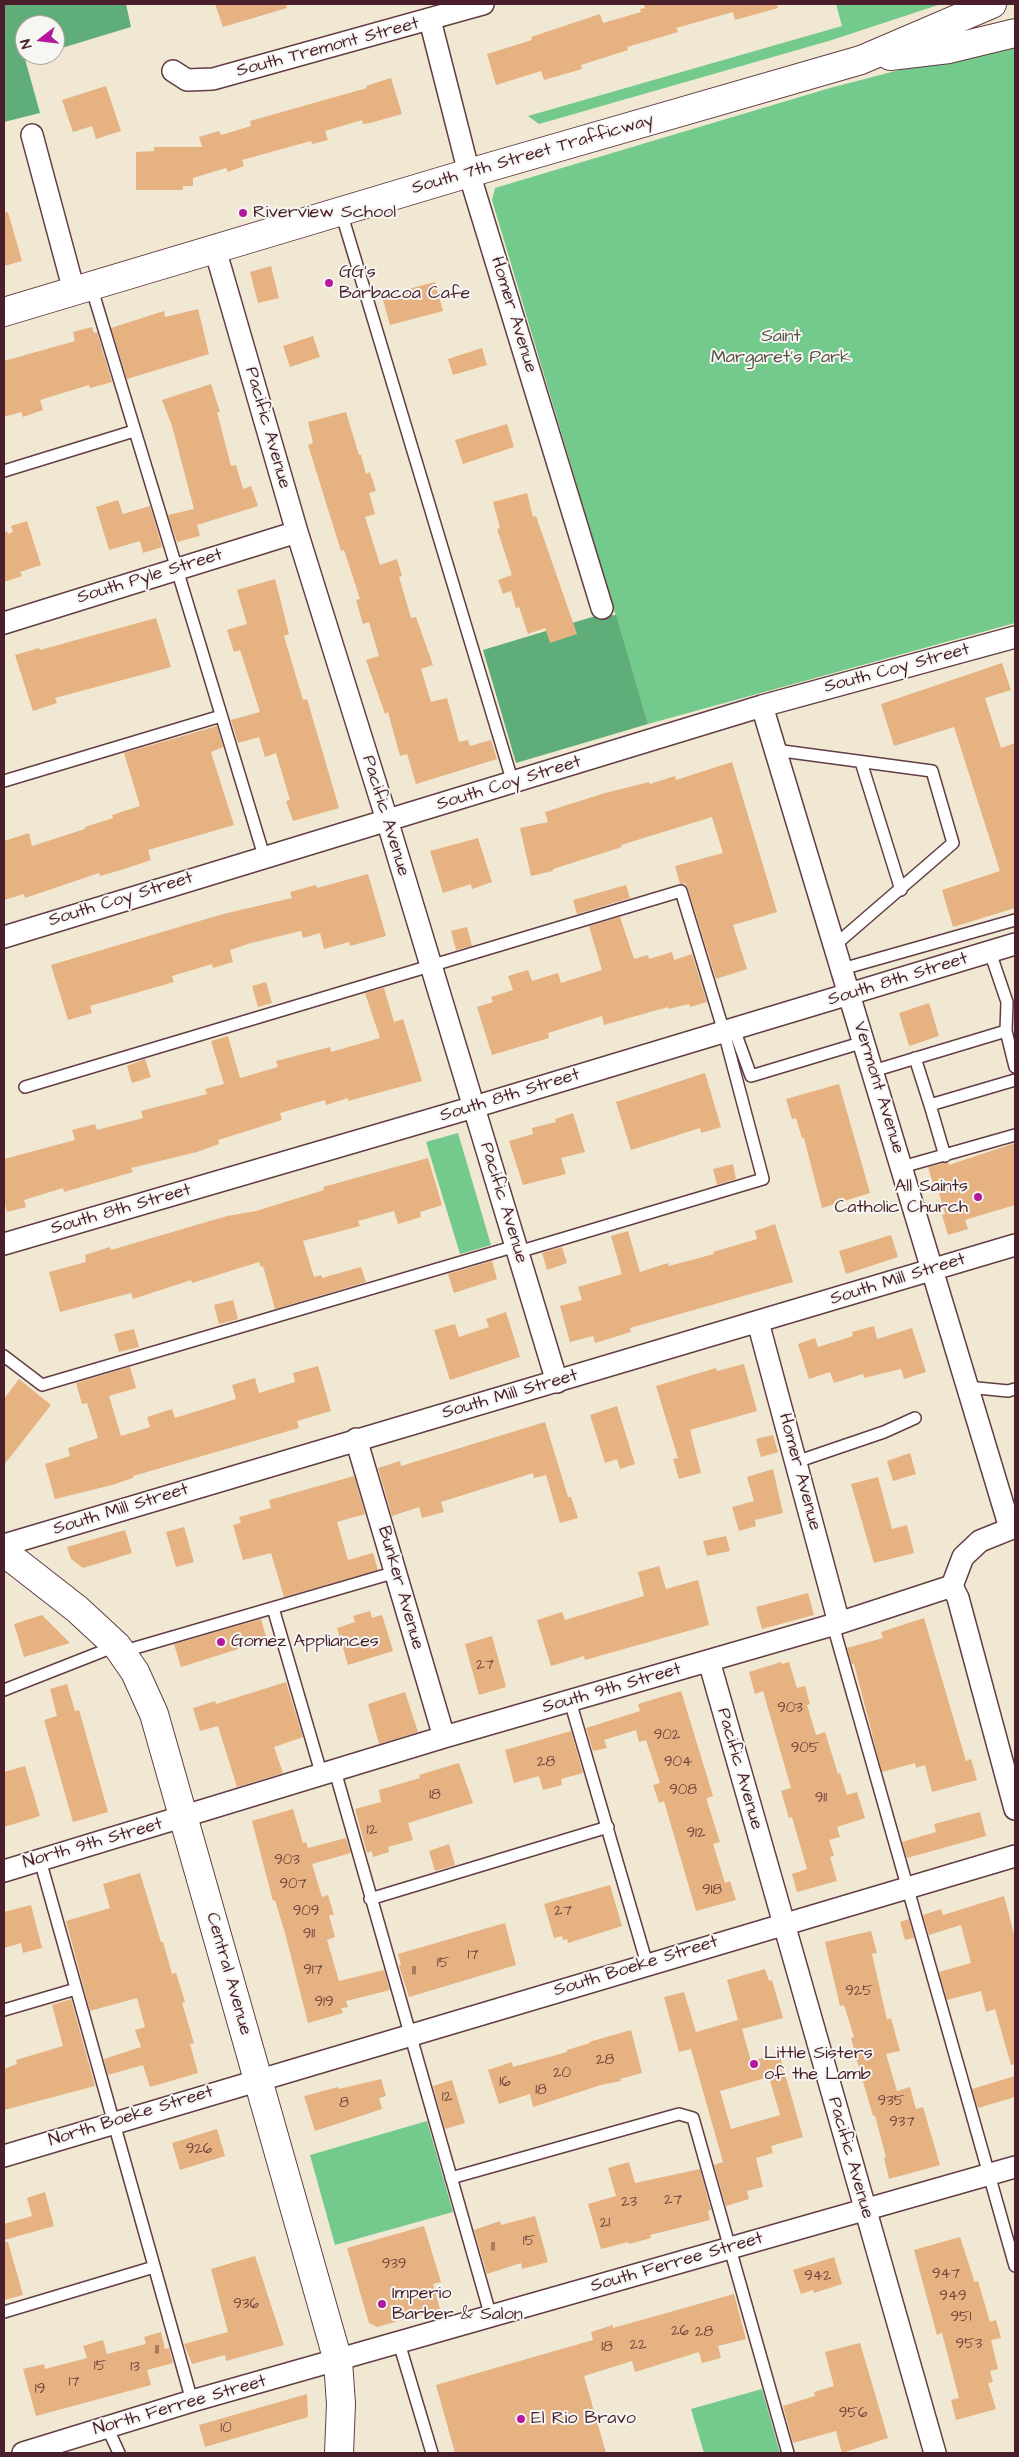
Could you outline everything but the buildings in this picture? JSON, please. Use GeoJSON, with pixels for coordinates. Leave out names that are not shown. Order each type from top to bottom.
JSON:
{"type":"FeatureCollection","features":[{"type":"Feature","properties":{"kind":"main road","name":"South 7th Street Trafficway"},"geometry":{"type":"LineString","coordinates":[[4,312],[469,173],[861,60],[992,4]]}},
{"type":"Feature","properties":{"kind":"main road","name":"South 7th Street Trafficway"},"geometry":{"type":"LineString","coordinates":[[861,60],[949,49],[1015,33]]}},
{"type":"Feature","properties":{"kind":"main road","name":"Central Avenue"},"geometry":{"type":"LineString","coordinates":[[4,1552],[77,1609],[119,1649],[134,1672],[154,1714],[338,2360],[344,2450]]}},
{"type":"Feature","properties":{"kind":"street","name":"South Tremont Street"},"geometry":{"type":"LineString","coordinates":[[173,71],[187,80],[213,79],[483,4]]}},
{"type":"Feature","properties":{"kind":"street","name":"Homer Avenue"},"geometry":{"type":"LineString","coordinates":[[430,20],[469,173],[602,608]]}},
{"type":"Feature","properties":{"kind":"street"},"geometry":{"type":"LineString","coordinates":[[32,135],[82,288]]}},
{"type":"Feature","properties":{"kind":"street","name":"Pacific Avenue"},"geometry":{"type":"LineString","coordinates":[[215,249],[297,532],[387,820],[557,1382]]}},
{"type":"Feature","properties":{"kind":"street","name":"South Pyle Street"},"geometry":{"type":"LineString","coordinates":[[4,623],[297,532]]}},
{"type":"Feature","properties":{"kind":"street","name":"South Coy Street"},"geometry":{"type":"LineString","coordinates":[[4,936],[762,706],[1015,637]]}},
{"type":"Feature","properties":{"kind":"street","name":"Vermont Avenue"},"geometry":{"type":"LineString","coordinates":[[762,706],[967,1387],[1013,1527]]}},
{"type":"Feature","properties":{"kind":"street","name":"South 8th Street"},"geometry":{"type":"LineString","coordinates":[[4,1244],[474,1108],[1015,944]]}},
{"type":"Feature","properties":{"kind":"street","name":"South Mill Street"},"geometry":{"type":"LineString","coordinates":[[4,1545],[1015,1245]]}},
{"type":"Feature","properties":{"kind":"street","name":"Homer Avenue"},"geometry":{"type":"LineString","coordinates":[[758,1322],[796,1462],[836,1624]]}},
{"type":"Feature","properties":{"kind":"street","name":"Bunker Avenue"},"geometry":{"type":"LineString","coordinates":[[356,1439],[444,1737]]}},
{"type":"Feature","properties":{"kind":"street"},"geometry":{"type":"LineString","coordinates":[[1013,1527],[980,1542],[963,1558],[952,1586],[958,1598],[1015,1809]]}},
{"type":"Feature","properties":{"kind":"street","name":"South 9th Street"},"geometry":{"type":"LineString","coordinates":[[183,1818],[444,1737],[836,1624],[952,1586]]}},
{"type":"Feature","properties":{"kind":"street","name":"Pacific Avenue"},"geometry":{"type":"LineString","coordinates":[[709,1661],[864,2210],[935,2453]]}},
{"type":"Feature","properties":{"kind":"street","name":"North 9th Street"},"geometry":{"type":"LineString","coordinates":[[4,1871],[183,1818]]}},
{"type":"Feature","properties":{"kind":"street","name":"South Boeke Street"},"geometry":{"type":"LineString","coordinates":[[258,2079],[1015,1856]]}},
{"type":"Feature","properties":{"kind":"street","name":"North Boeke Street"},"geometry":{"type":"LineString","coordinates":[[4,2156],[258,2079]]}},
{"type":"Feature","properties":{"kind":"street","name":"South Ferree Street"},"geometry":{"type":"LineString","coordinates":[[338,2360],[1015,2167]]}},
{"type":"Feature","properties":{"kind":"street","name":"North Ferree Street"},"geometry":{"type":"LineString","coordinates":[[23,2453],[338,2360]]}},
{"type":"Feature","properties":{"kind":"lane"},"geometry":{"type":"LineString","coordinates":[[341,212],[513,783]]}},
{"type":"Feature","properties":{"kind":"lane"},"geometry":{"type":"LineString","coordinates":[[82,288],[134,431],[264,856]]}},
{"type":"Feature","properties":{"kind":"lane"},"geometry":{"type":"LineString","coordinates":[[4,471],[134,431]]}},
{"type":"Feature","properties":{"kind":"lane"},"geometry":{"type":"LineString","coordinates":[[4,781],[221,716]]}},
{"type":"Feature","properties":{"kind":"lane"},"geometry":{"type":"LineString","coordinates":[[775,750],[932,771],[953,843],[835,946]]}},
{"type":"Feature","properties":{"kind":"lane"},"geometry":{"type":"LineString","coordinates":[[862,762],[901,890]]}},
{"type":"Feature","properties":{"kind":"lane"},"geometry":{"type":"LineString","coordinates":[[4,1356],[42,1385],[763,1179],[729,1031],[681,891],[25,1087]]}},
{"type":"Feature","properties":{"kind":"lane"},"geometry":{"type":"LineString","coordinates":[[842,969],[1015,920]]}},
{"type":"Feature","properties":{"kind":"lane"},"geometry":{"type":"LineString","coordinates":[[990,952],[1011,1001],[1006,1030],[1015,1063]]}},
{"type":"Feature","properties":{"kind":"lane"},"geometry":{"type":"LineString","coordinates":[[873,1070],[1006,1030]]}},
{"type":"Feature","properties":{"kind":"lane"},"geometry":{"type":"LineString","coordinates":[[729,1031],[751,1076],[864,1042]]}},
{"type":"Feature","properties":{"kind":"lane"},"geometry":{"type":"LineString","coordinates":[[915,1058],[944,1156]]}},
{"type":"Feature","properties":{"kind":"lane"},"geometry":{"type":"LineString","coordinates":[[930,1105],[1015,1080]]}},
{"type":"Feature","properties":{"kind":"lane"},"geometry":{"type":"LineString","coordinates":[[902,1167],[1015,1135]]}},
{"type":"Feature","properties":{"kind":"lane"},"geometry":{"type":"LineString","coordinates":[[967,1387],[1008,1391],[1015,1389]]}},
{"type":"Feature","properties":{"kind":"lane"},"geometry":{"type":"LineString","coordinates":[[796,1462],[884,1432],[915,1418]]}},
{"type":"Feature","properties":{"kind":"lane"},"geometry":{"type":"LineString","coordinates":[[4,1690],[119,1649],[396,1572]]}},
{"type":"Feature","properties":{"kind":"lane"},"geometry":{"type":"LineString","coordinates":[[272,1608],[370,1898],[491,2317]]}},
{"type":"Feature","properties":{"kind":"lane"},"geometry":{"type":"LineString","coordinates":[[836,1624],[1015,2266]]}},
{"type":"Feature","properties":{"kind":"lane"},"geometry":{"type":"LineString","coordinates":[[570,1701],[608,1827],[646,1964]]}},
{"type":"Feature","properties":{"kind":"lane"},"geometry":{"type":"LineString","coordinates":[[370,1898],[608,1827]]}},
{"type":"Feature","properties":{"kind":"lane"},"geometry":{"type":"LineString","coordinates":[[40,1860],[192,2402]]}},
{"type":"Feature","properties":{"kind":"lane"},"geometry":{"type":"LineString","coordinates":[[4,2010],[76,1989]]}},
{"type":"Feature","properties":{"kind":"lane"},"geometry":{"type":"LineString","coordinates":[[451,2178],[679,2114],[692,2118],[731,2248],[732,2261],[788,2453]]}},
{"type":"Feature","properties":{"kind":"lane"},"geometry":{"type":"LineString","coordinates":[[4,2312],[154,2267]]}},
{"type":"Feature","properties":{"kind":"lane"},"geometry":{"type":"LineString","coordinates":[[399,2343],[432,2453]]}},
{"type":"Feature","properties":{"kind":"lane"},"geometry":{"type":"LineString","coordinates":[[107,2427],[119,2453]]}},
{"type":"Feature","properties":{"kind":"green space"},"geometry":{"type":"Polygon","coordinates":[[[4,4],[126,4],[131,27],[65,47],[65,15],[15,15],[15,65],[27,65],[40,113],[4,122],[4,4]]]}},
{"type":"Feature","properties":{"kind":"green space"},"geometry":{"type":"Polygon","coordinates":[[[836,4],[941,4],[832,40],[539,124],[528,116],[842,26],[836,4]]]}},
{"type":"Feature","properties":{"kind":"green space","name":"Saint Margaret's Park"},"geometry":{"type":"Polygon","coordinates":[[[1015,40],[1015,623],[648,724],[492,200],[495,188],[830,88],[1015,40]]]}},
{"type":"Feature","properties":{"kind":"green space"},"geometry":{"type":"Polygon","coordinates":[[[616,615],[648,724],[516,763],[483,650],[592,617],[616,615]]]}},
{"type":"Feature","properties":{"kind":"green space"},"geometry":{"type":"Polygon","coordinates":[[[458,1133],[491,1245],[460,1254],[426,1142],[458,1133]]]}},
{"type":"Feature","properties":{"kind":"green space"},"geometry":{"type":"Polygon","coordinates":[[[427,2121],[453,2212],[335,2245],[310,2155],[427,2121]]]}},
{"type":"Feature","properties":{"kind":"green space"},"geometry":{"type":"Polygon","coordinates":[[[762,2389],[780,2453],[704,2453],[691,2409],[762,2389]]]}},
{"type":"Feature","properties":{"kind":"place","name":"Riverview School"},"geometry":{"type":"Point","coordinates":[243,213]}},
{"type":"Feature","properties":{"kind":"place","name":"GG's Barbacoa Cafe"},"geometry":{"type":"Point","coordinates":[329,283]}},
{"type":"Feature","properties":{"kind":"place","name":"All Saints Catholic Church"},"geometry":{"type":"Point","coordinates":[978,1197]}},
{"type":"Feature","properties":{"kind":"place","name":"Gomez Appliances"},"geometry":{"type":"Point","coordinates":[221,1642]}},
{"type":"Feature","properties":{"kind":"place","name":"Little Sisters of the Lamb"},"geometry":{"type":"Point","coordinates":[754,2064]}},
{"type":"Feature","properties":{"kind":"place","name":"Imperio Barber & Salon"},"geometry":{"type":"Point","coordinates":[382,2304]}},
{"type":"Feature","properties":{"kind":"place","name":"El Rio Bravo"},"geometry":{"type":"Point","coordinates":[521,2419]}}]}
